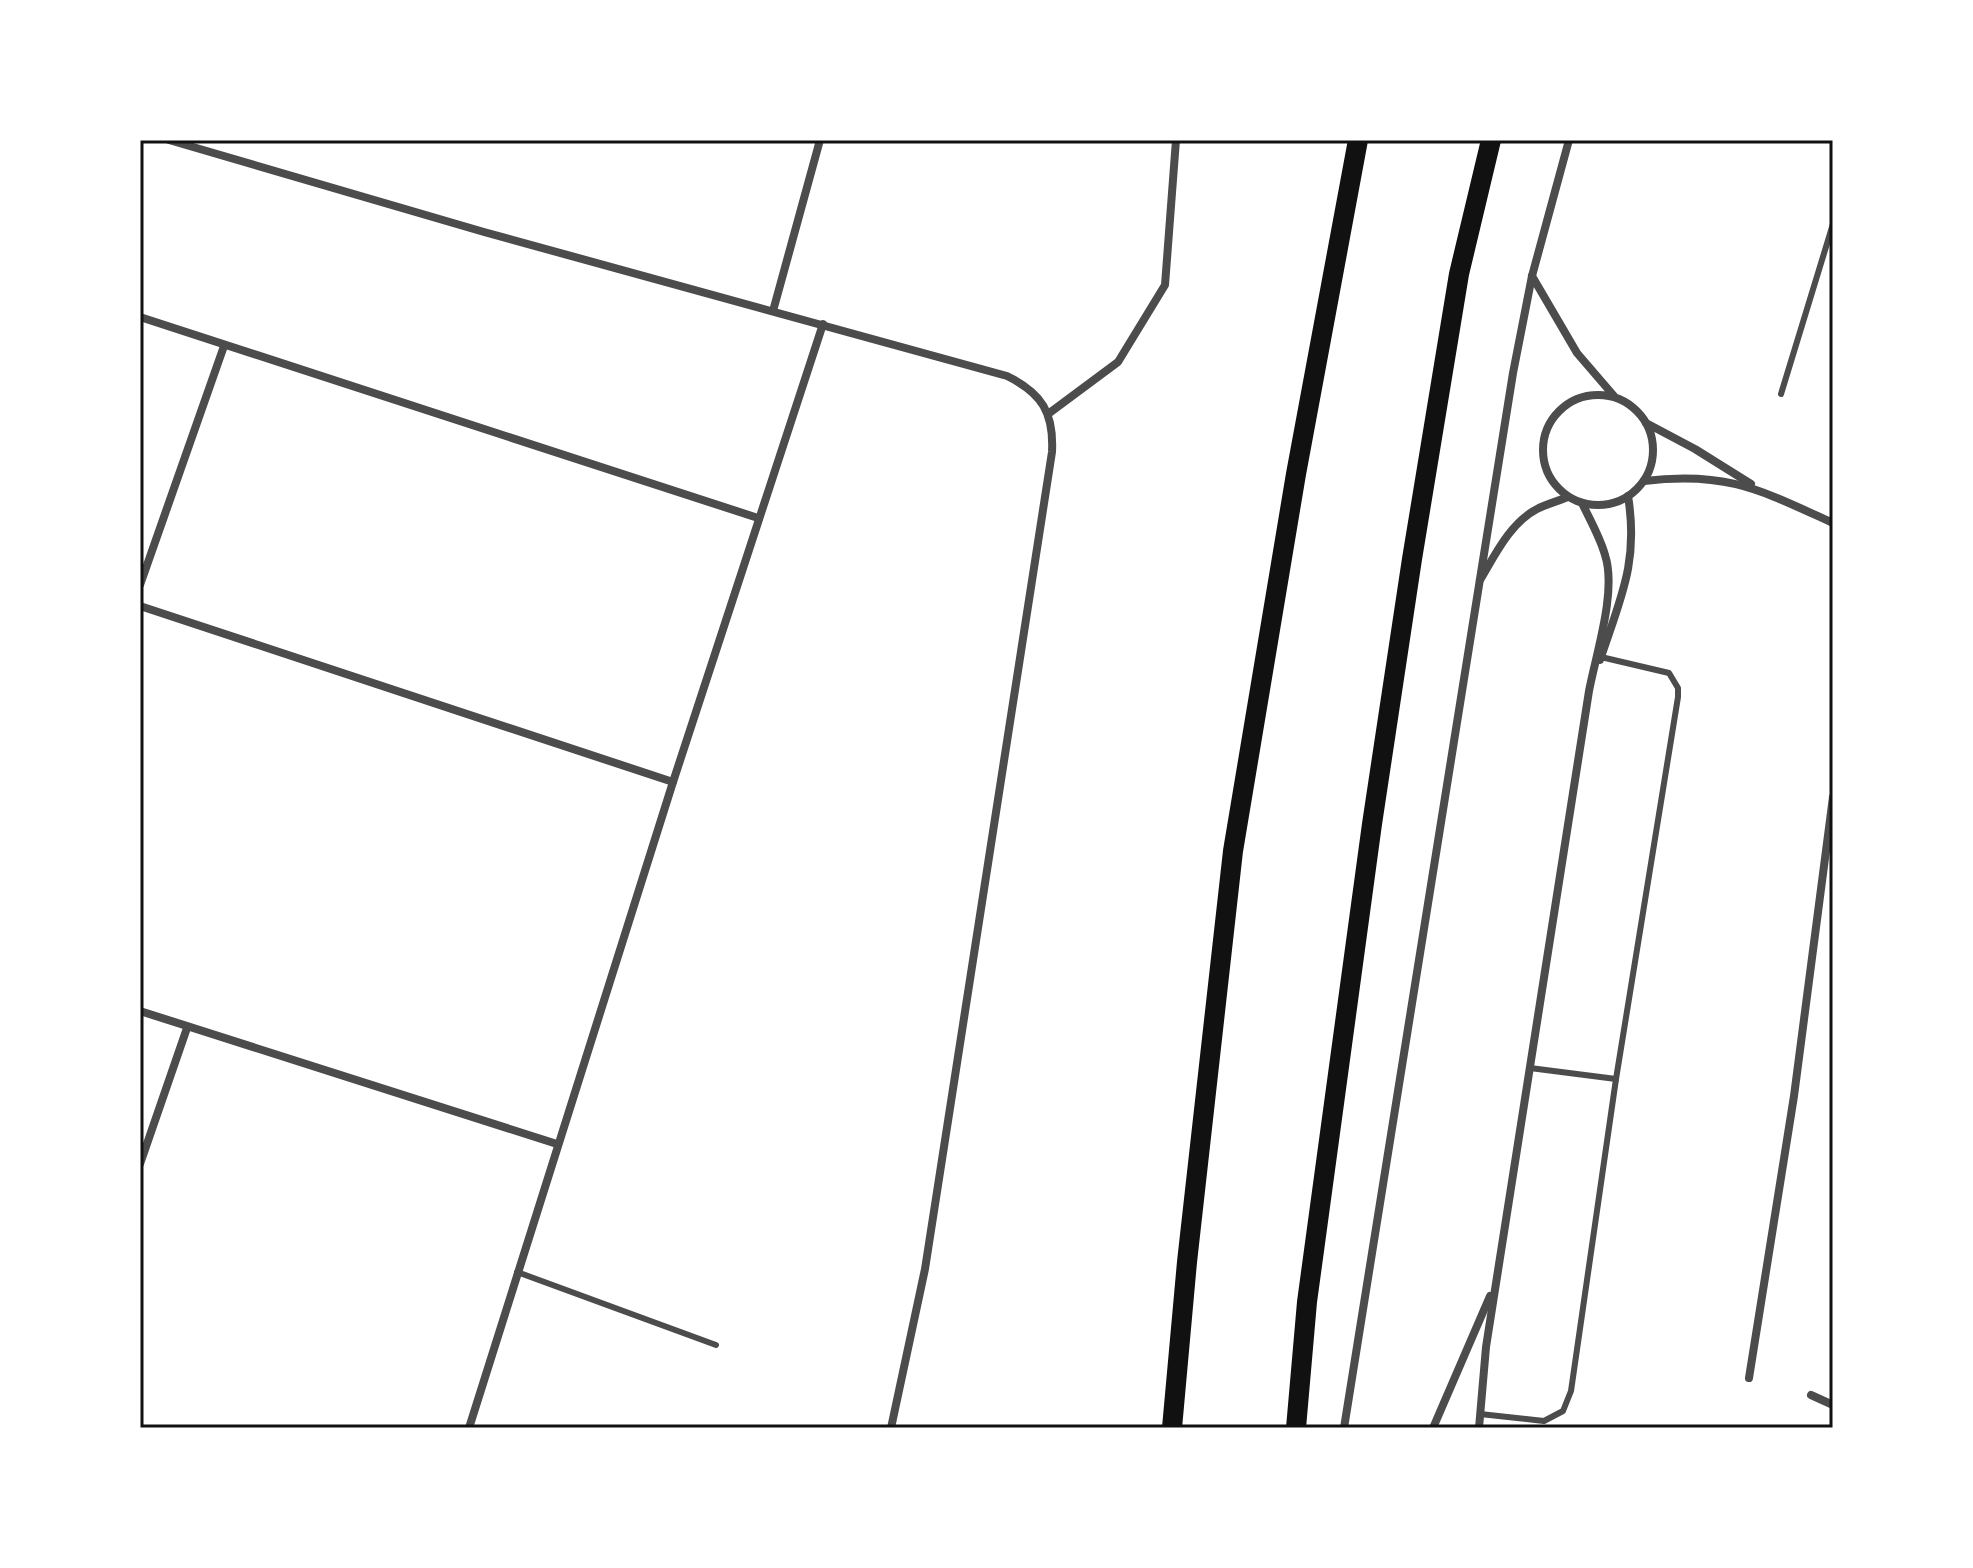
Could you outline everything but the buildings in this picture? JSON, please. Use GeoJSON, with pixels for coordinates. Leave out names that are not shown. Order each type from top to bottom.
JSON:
{"type":"FeatureCollection","features":[{"type":"Feature","properties":{"kind":"main road"},"geometry":{"type":"LineString","coordinates":[[1172,1428],[1187,1262],[1233,851],[1296,474],[1358,140]]}},
{"type":"Feature","properties":{"kind":"main road"},"geometry":{"type":"LineString","coordinates":[[1296,1428],[1307,1302],[1409,574],[1459,274],[1491,140]]}},
{"type":"Feature","properties":{"kind":"street"},"geometry":{"type":"LineString","coordinates":[[169,140],[199,144],[484,232],[1007,376],[1032,391],[1048,414],[1053,433],[1052,452],[999,796],[925,1269],[891,1428]]}},
{"type":"Feature","properties":{"kind":"street"},"geometry":{"type":"LineString","coordinates":[[773,311],[820,140]]}},
{"type":"Feature","properties":{"kind":"street"},"geometry":{"type":"LineString","coordinates":[[1048,414],[1118,362],[1165,285],[1176,140]]}},
{"type":"Feature","properties":{"kind":"street"},"geometry":{"type":"LineString","coordinates":[[1344,1428],[1513,373],[1532,276],[1569,140]]}},
{"type":"Feature","properties":{"kind":"street"},"geometry":{"type":"LineString","coordinates":[[1532,276],[1577,353],[1615,397]]}},
{"type":"Feature","properties":{"kind":"street"},"geometry":{"type":"LineString","coordinates":[[140,317],[758,518]]}},
{"type":"Feature","properties":{"kind":"street"},"geometry":{"type":"LineString","coordinates":[[469,1428],[673,782],[823,324]]}},
{"type":"Feature","properties":{"kind":"street"},"geometry":{"type":"LineString","coordinates":[[140,585],[224,346]]}},
{"type":"Feature","properties":{"kind":"street"},"geometry":{"type":"LineString","coordinates":[[1646,423],[1653,452],[1651,467],[1644,481],[1628,496],[1605,504],[1582,503],[1568,497],[1552,480],[1542,457],[1547,426],[1568,402],[1599,394],[1628,403],[1646,423],[1762,491]]}},
{"type":"Feature","properties":{"kind":"street"},"geometry":{"type":"LineString","coordinates":[[1644,481],[1703,477],[1733,482],[1762,491],[1833,523]]}},
{"type":"Feature","properties":{"kind":"street"},"geometry":{"type":"LineString","coordinates":[[1589,691],[1628,574],[1633,526],[1628,496]]}},
{"type":"Feature","properties":{"kind":"street"},"geometry":{"type":"LineString","coordinates":[[1478,585],[1500,547],[1522,519],[1537,509],[1568,497]]}},
{"type":"Feature","properties":{"kind":"street"},"geometry":{"type":"LineString","coordinates":[[1479,1428],[1486,1347],[1608,578],[1605,555],[1582,503]]}},
{"type":"Feature","properties":{"kind":"street"},"geometry":{"type":"LineString","coordinates":[[140,606],[673,782]]}},
{"type":"Feature","properties":{"kind":"street"},"geometry":{"type":"LineString","coordinates":[[1749,1378],[1830,850],[1833,797]]}},
{"type":"Feature","properties":{"kind":"street"},"geometry":{"type":"LineString","coordinates":[[140,1011],[557,1144]]}},
{"type":"Feature","properties":{"kind":"street"},"geometry":{"type":"LineString","coordinates":[[140,1164],[187,1028]]}},
{"type":"Feature","properties":{"kind":"street"},"geometry":{"type":"LineString","coordinates":[[1433,1428],[1497,1281]]}},
{"type":"Feature","properties":{"kind":"street"},"geometry":{"type":"LineString","coordinates":[[1811,1395],[1833,1405]]}},
{"type":"Feature","properties":{"kind":"lane"},"geometry":{"type":"LineString","coordinates":[[1781,394],[1833,224]]}},
{"type":"Feature","properties":{"kind":"lane"},"geometry":{"type":"LineString","coordinates":[[1480,1414],[1544,1421],[1563,1411],[1569,1402],[1678,688],[1669,673],[1660,669],[1601,657]]}},
{"type":"Feature","properties":{"kind":"lane"},"geometry":{"type":"LineString","coordinates":[[1530,1068],[1616,1079]]}},
{"type":"Feature","properties":{"kind":"lane"},"geometry":{"type":"LineString","coordinates":[[517,1272],[716,1345]]}}]}
